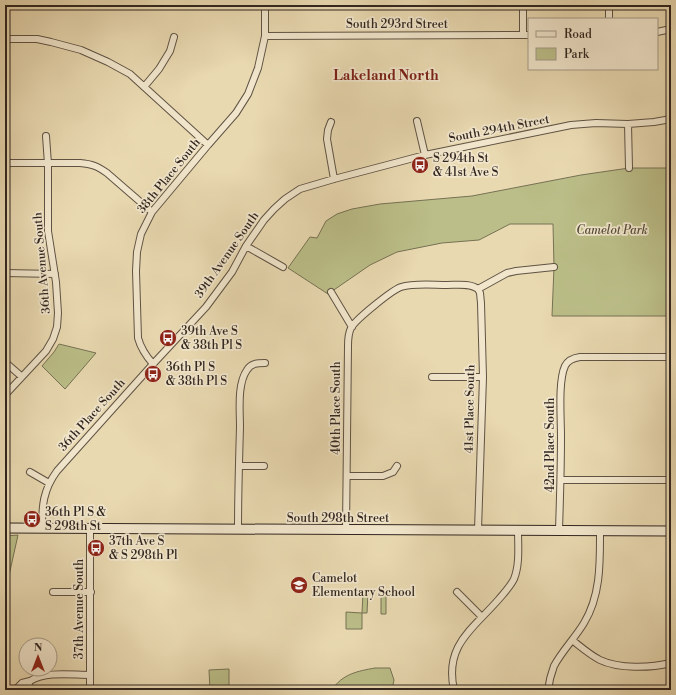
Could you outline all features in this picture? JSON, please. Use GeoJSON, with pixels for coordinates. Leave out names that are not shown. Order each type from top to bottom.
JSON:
{"type":"FeatureCollection","features":[{"type":"Feature","properties":{"kind":"street"},"geometry":{"type":"LineString","coordinates":[[265,5],[265,36]]}},
{"type":"Feature","properties":{"kind":"street"},"geometry":{"type":"LineString","coordinates":[[523,5],[526,35]]}},
{"type":"Feature","properties":{"kind":"street"},"geometry":{"type":"LineString","coordinates":[[609,5],[609,18]]}},
{"type":"Feature","properties":{"kind":"street"},"geometry":{"type":"LineString","coordinates":[[658,32],[671,29]]}},
{"type":"Feature","properties":{"kind":"street","name":"South 293rd Street"},"geometry":{"type":"LineString","coordinates":[[265,36],[526,35]]}},
{"type":"Feature","properties":{"kind":"street","name":"38th Place South"},"geometry":{"type":"LineString","coordinates":[[153,364],[140,346],[138,338],[136,271],[139,238],[152,212],[236,113],[248,94],[258,68],[265,36]]}},
{"type":"Feature","properties":{"kind":"street"},"geometry":{"type":"LineString","coordinates":[[144,87],[159,69],[170,51],[174,37]]}},
{"type":"Feature","properties":{"kind":"street"},"geometry":{"type":"LineString","coordinates":[[5,39],[38,39],[81,50],[108,62],[130,74],[208,145]]}},
{"type":"Feature","properties":{"kind":"street","name":"South 294th Street"},"geometry":{"type":"LineString","coordinates":[[334,179],[425,155],[571,125],[596,123],[628,124],[671,119]]}},
{"type":"Feature","properties":{"kind":"street"},"geometry":{"type":"LineString","coordinates":[[417,121],[425,155]]}},
{"type":"Feature","properties":{"kind":"street"},"geometry":{"type":"LineString","coordinates":[[331,122],[326,140],[334,179]]}},
{"type":"Feature","properties":{"kind":"street"},"geometry":{"type":"LineString","coordinates":[[628,124],[629,168]]}},
{"type":"Feature","properties":{"kind":"street","name":"36th Avenue South"},"geometry":{"type":"LineString","coordinates":[[5,395],[21,376],[46,351],[53,339],[57,327],[58,312],[55,274],[48,231],[48,164],[46,136]]}},
{"type":"Feature","properties":{"kind":"street"},"geometry":{"type":"LineString","coordinates":[[5,164],[91,164],[107,173],[152,212]]}},
{"type":"Feature","properties":{"kind":"street","name":"39th Avenue South"},"geometry":{"type":"LineString","coordinates":[[153,364],[206,307],[232,272],[246,246],[264,220],[274,209],[300,189],[334,179]]}},
{"type":"Feature","properties":{"kind":"street"},"geometry":{"type":"LineString","coordinates":[[246,246],[283,267]]}},
{"type":"Feature","properties":{"kind":"street"},"geometry":{"type":"LineString","coordinates":[[331,292],[352,327],[390,293],[401,287],[414,285],[466,285],[478,289],[507,273],[554,267]]}},
{"type":"Feature","properties":{"kind":"street"},"geometry":{"type":"LineString","coordinates":[[5,273],[55,274]]}},
{"type":"Feature","properties":{"kind":"street","name":"41st Place South"},"geometry":{"type":"LineString","coordinates":[[478,289],[481,303],[483,377],[478,530]]}},
{"type":"Feature","properties":{"kind":"street","name":"40th Place South"},"geometry":{"type":"LineString","coordinates":[[346,530],[348,346],[352,327]]}},
{"type":"Feature","properties":{"kind":"street","name":"42nd Place South"},"geometry":{"type":"LineString","coordinates":[[559,530],[561,480],[561,387],[564,371],[568,362],[575,358],[584,356],[671,356]]}},
{"type":"Feature","properties":{"kind":"street"},"geometry":{"type":"LineString","coordinates":[[5,362],[21,376]]}},
{"type":"Feature","properties":{"kind":"street"},"geometry":{"type":"LineString","coordinates":[[238,529],[240,395],[243,378],[247,369],[253,364],[266,363]]}},
{"type":"Feature","properties":{"kind":"street","name":"36th Place South"},"geometry":{"type":"LineString","coordinates":[[42,528],[43,504],[49,483],[61,466],[153,364]]}},
{"type":"Feature","properties":{"kind":"street"},"geometry":{"type":"LineString","coordinates":[[432,377],[483,377]]}},
{"type":"Feature","properties":{"kind":"street"},"geometry":{"type":"LineString","coordinates":[[239,466],[264,466]]}},
{"type":"Feature","properties":{"kind":"street"},"geometry":{"type":"LineString","coordinates":[[347,476],[383,476],[393,472],[397,466]]}},
{"type":"Feature","properties":{"kind":"street"},"geometry":{"type":"LineString","coordinates":[[30,472],[49,483]]}},
{"type":"Feature","properties":{"kind":"street"},"geometry":{"type":"LineString","coordinates":[[561,480],[671,480]]}},
{"type":"Feature","properties":{"kind":"street","name":"South 298th Street"},"geometry":{"type":"LineString","coordinates":[[5,528],[671,531]]}},
{"type":"Feature","properties":{"kind":"street","name":"37th Avenue South"},"geometry":{"type":"LineString","coordinates":[[90,528],[90,690]]}},
{"type":"Feature","properties":{"kind":"street"},"geometry":{"type":"LineString","coordinates":[[454,690],[451,674],[455,654],[459,644],[466,634],[509,587],[514,578],[518,563],[518,530]]}},
{"type":"Feature","properties":{"kind":"street"},"geometry":{"type":"LineString","coordinates":[[548,690],[550,678],[560,656],[584,623],[596,596],[600,570],[600,531]]}},
{"type":"Feature","properties":{"kind":"street"},"geometry":{"type":"LineString","coordinates":[[53,592],[91,592]]}},
{"type":"Feature","properties":{"kind":"street"},"geometry":{"type":"LineString","coordinates":[[457,592],[482,617]]}},
{"type":"Feature","properties":{"kind":"street"},"geometry":{"type":"LineString","coordinates":[[572,640],[599,659],[613,665],[651,666],[671,662]]}},
{"type":"Feature","properties":{"kind":"street"},"geometry":{"type":"LineString","coordinates":[[15,690],[22,683],[37,677],[48,675],[90,675]]}},
{"type":"Feature","properties":{"kind":"street"},"geometry":{"type":"LineString","coordinates":[[26,690],[30,681]]}},
{"type":"Feature","properties":{"kind":"green space","name":"Camelot Park"},"geometry":{"type":"Polygon","coordinates":[[[629,168],[671,168],[671,316],[552,316],[554,267],[553,224],[510,224],[479,240],[442,243],[397,252],[370,265],[328,294],[288,268],[310,237],[317,238],[326,221],[337,214],[352,209],[380,204],[472,196],[581,175],[629,168]]]}},
{"type":"Feature","properties":{"kind":"green space"},"geometry":{"type":"Polygon","coordinates":[[[59,344],[96,353],[65,389],[42,366],[59,344]]]}},
{"type":"Feature","properties":{"kind":"green space"},"geometry":{"type":"Polygon","coordinates":[[[18,535],[8,580],[5,620],[5,536],[18,535]]]}},
{"type":"Feature","properties":{"kind":"green space"},"geometry":{"type":"Polygon","coordinates":[[[363,593],[368,593],[367,613],[362,613],[363,593]]]}},
{"type":"Feature","properties":{"kind":"green space"},"geometry":{"type":"Polygon","coordinates":[[[381,594],[386,594],[386,614],[381,614],[381,594]]]}},
{"type":"Feature","properties":{"kind":"green space"},"geometry":{"type":"Polygon","coordinates":[[[346,612],[362,613],[362,629],[346,629],[346,612]]]}},
{"type":"Feature","properties":{"kind":"green space"},"geometry":{"type":"Polygon","coordinates":[[[375,668],[390,668],[394,680],[392,690],[332,690],[341,680],[351,674],[375,668]]]}},
{"type":"Feature","properties":{"kind":"green space"},"geometry":{"type":"Polygon","coordinates":[[[229,669],[229,690],[210,690],[209,670],[229,669]]]}},
{"type":"Feature","properties":{"kind":"place","name":"S 294th St & 41st Ave S"},"geometry":{"type":"Point","coordinates":[420,165]}},
{"type":"Feature","properties":{"kind":"place","name":"39th Ave S & 38th Pl S"},"geometry":{"type":"Point","coordinates":[168,338]}},
{"type":"Feature","properties":{"kind":"place","name":"36th Pl S & 38th Pl S"},"geometry":{"type":"Point","coordinates":[153,374]}},
{"type":"Feature","properties":{"kind":"place","name":"36th Pl S & S 298th St"},"geometry":{"type":"Point","coordinates":[32,519]}},
{"type":"Feature","properties":{"kind":"place","name":"37th Ave S & S 298th Pl"},"geometry":{"type":"Point","coordinates":[96,548]}},
{"type":"Feature","properties":{"kind":"place","name":"Camelot Elementary School"},"geometry":{"type":"Point","coordinates":[299,585]}},
{"type":"Feature","properties":{"kind":"district","name":"Lakeland North"},"geometry":{"type":"Point","coordinates":[386,76]}}]}
